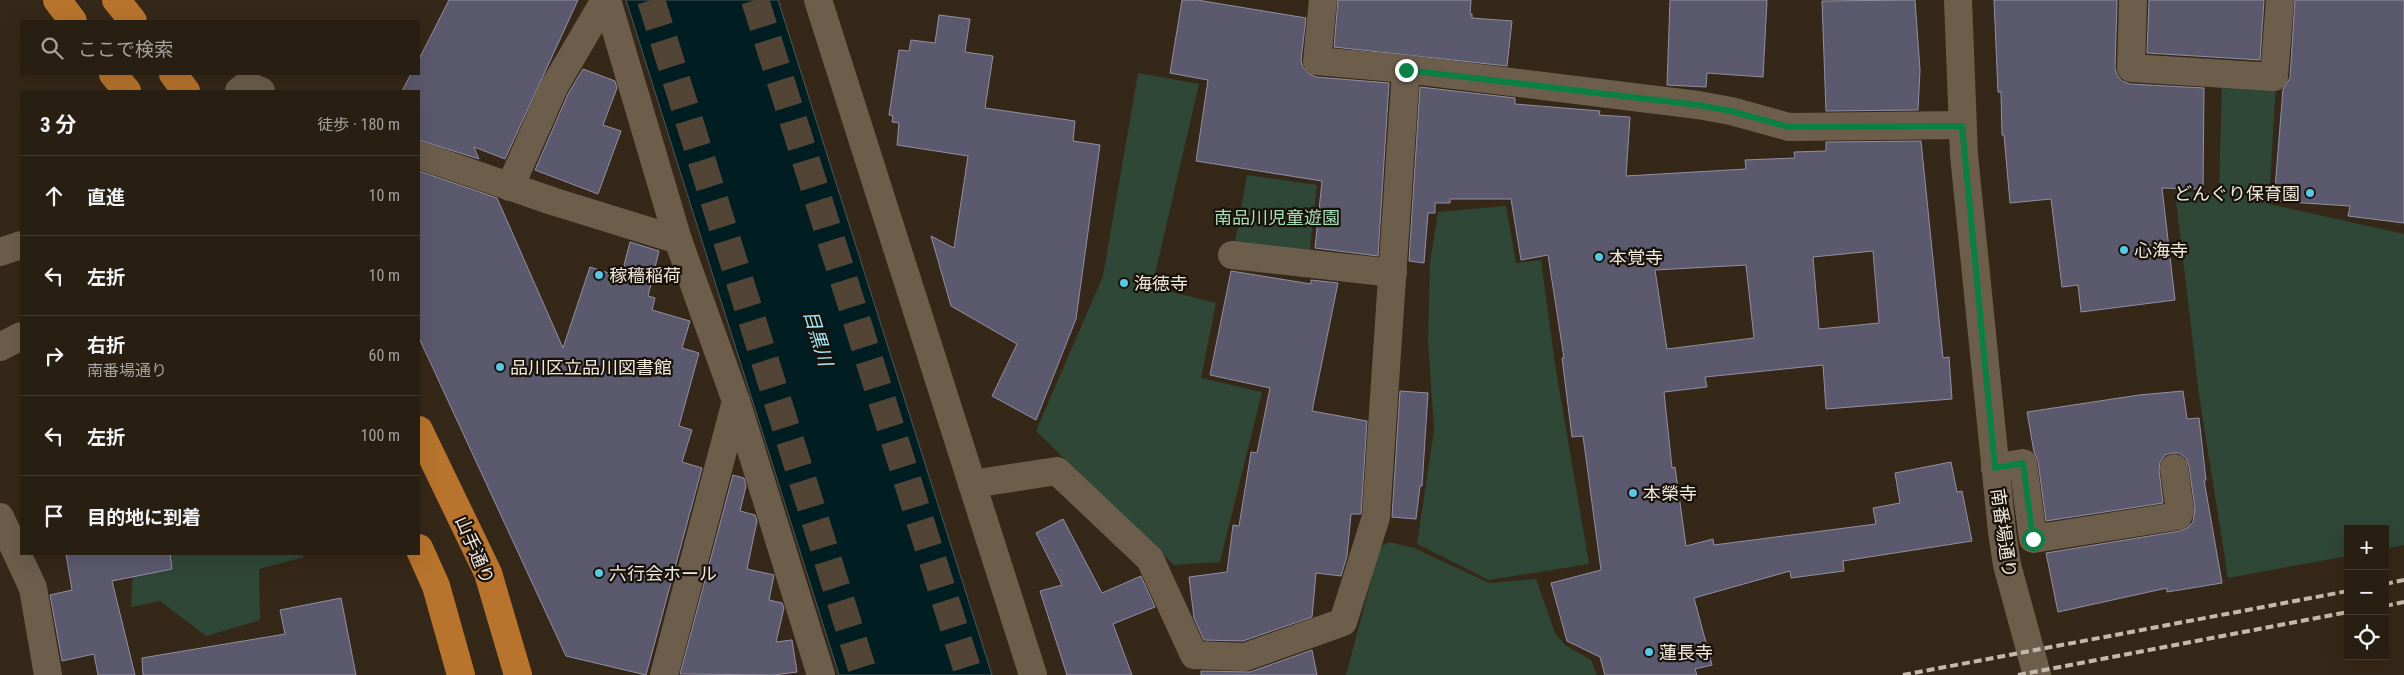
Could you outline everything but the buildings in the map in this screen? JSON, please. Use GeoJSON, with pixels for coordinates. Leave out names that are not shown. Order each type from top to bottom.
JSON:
{"type":"FeatureCollection","features":[{"type":"Feature","properties":{"kind":"highway"},"geometry":{"type":"LineString","coordinates":[[57,0],[72,20]]}},
{"type":"Feature","properties":{"kind":"highway"},"geometry":{"type":"LineString","coordinates":[[116,0],[132,20]]}},
{"type":"Feature","properties":{"kind":"highway"},"geometry":{"type":"LineString","coordinates":[[115,75],[126,90]]}},
{"type":"Feature","properties":{"kind":"highway"},"geometry":{"type":"LineString","coordinates":[[174,75],[185,90]]}},
{"type":"Feature","properties":{"kind":"highway","name":"山手通り"},"geometry":{"type":"LineString","coordinates":[[420,432],[437,463],[488,574],[518,675]]}},
{"type":"Feature","properties":{"kind":"highway"},"geometry":{"type":"LineString","coordinates":[[420,550],[436,586],[461,675]]}},
{"type":"Feature","properties":{"kind":"street"},"geometry":{"type":"LineString","coordinates":[[510,187],[554,87],[606,0]]}},
{"type":"Feature","properties":{"kind":"street"},"geometry":{"type":"LineString","coordinates":[[606,0],[678,240],[736,401],[821,675]]}},
{"type":"Feature","properties":{"kind":"street"},"geometry":{"type":"LineString","coordinates":[[818,0],[1033,675]]}},
{"type":"Feature","properties":{"kind":"street"},"geometry":{"type":"LineString","coordinates":[[1323,0],[1317,62],[1406,70],[1698,105],[1731,111],[1789,127],[1962,126]]}},
{"type":"Feature","properties":{"kind":"street","name":"南番場通り"},"geometry":{"type":"LineString","coordinates":[[1958,0],[1962,126],[1995,468],[2007,565],[2037,675]]}},
{"type":"Feature","properties":{"kind":"street"},"geometry":{"type":"LineString","coordinates":[[2133,0],[2131,68],[2274,77],[2280,0]]}},
{"type":"Feature","properties":{"kind":"street"},"geometry":{"type":"LineString","coordinates":[[972,484],[1056,471],[1150,559],[1194,654],[1245,657],[1343,622],[1376,517],[1406,70]]}},
{"type":"Feature","properties":{"kind":"street"},"geometry":{"type":"LineString","coordinates":[[241,90],[247,86],[258,90]]}},
{"type":"Feature","properties":{"kind":"street"},"geometry":{"type":"LineString","coordinates":[[420,155],[510,187],[678,240]]}},
{"type":"Feature","properties":{"kind":"street"},"geometry":{"type":"LineString","coordinates":[[0,252],[20,244]]}},
{"type":"Feature","properties":{"kind":"street"},"geometry":{"type":"LineString","coordinates":[[1232,255],[1393,273]]}},
{"type":"Feature","properties":{"kind":"street"},"geometry":{"type":"LineString","coordinates":[[0,347],[20,337]]}},
{"type":"Feature","properties":{"kind":"street"},"geometry":{"type":"LineString","coordinates":[[664,675],[736,401]]}},
{"type":"Feature","properties":{"kind":"street"},"geometry":{"type":"LineString","coordinates":[[1995,468],[2023,463],[2033,539],[2178,516],[2180,511],[2174,468]]}},
{"type":"Feature","properties":{"kind":"street"},"geometry":{"type":"LineString","coordinates":[[0,517],[34,588],[48,675]]}},
{"type":"Feature","properties":{"kind":"green space"},"geometry":{"type":"Polygon","coordinates":[[[1138,73],[1199,84],[1152,287],[1216,303],[1201,378],[1262,392],[1220,562],[1174,565],[1036,431],[1103,276],[1138,73]]]}},
{"type":"Feature","properties":{"kind":"green space"},"geometry":{"type":"Polygon","coordinates":[[[2222,82],[2276,83],[2269,204],[2404,234],[2404,545],[2389,548],[2389,525],[2344,525],[2344,557],[2228,578],[2199,395],[2175,192],[2219,193],[2222,82]]]}},
{"type":"Feature","properties":{"kind":"green space","name":"南品川児童遊園"},"geometry":{"type":"Polygon","coordinates":[[[1247,175],[1317,185],[1309,256],[1234,248],[1247,175]]]}},
{"type":"Feature","properties":{"kind":"green space"},"geometry":{"type":"Polygon","coordinates":[[[1506,206],[1516,263],[1541,260],[1555,364],[1589,564],[1489,580],[1417,544],[1434,430],[1428,340],[1430,262],[1438,212],[1506,206]]]}},
{"type":"Feature","properties":{"kind":"green space"},"geometry":{"type":"Polygon","coordinates":[[[1389,542],[1414,548],[1489,583],[1536,579],[1555,633],[1565,645],[1591,660],[1597,675],[1346,675],[1380,547],[1389,542]]]}},
{"type":"Feature","properties":{"kind":"green space"},"geometry":{"type":"Polygon","coordinates":[[[134,555],[302,555],[304,557],[259,569],[260,620],[206,636],[160,601],[131,607],[134,555]]]}},
{"type":"Feature","properties":{"kind":"water","name":"目黒川"},"geometry":{"type":"Polygon","coordinates":[[[626,0],[778,0],[992,675],[839,675],[626,0]]]}},
{"type":"Feature","properties":{"kind":"tunnel"},"geometry":{"type":"LineString","coordinates":[[651,0],[864,675]]}},
{"type":"Feature","properties":{"kind":"tunnel"},"geometry":{"type":"LineString","coordinates":[[755,0],[969,675]]}},
{"type":"Feature","properties":{"kind":"railway"},"geometry":{"type":"LineString","coordinates":[[2389,583],[2404,580]]}},
{"type":"Feature","properties":{"kind":"railway"},"geometry":{"type":"LineString","coordinates":[[1903,675],[2344,592]]}},
{"type":"Feature","properties":{"kind":"railway"},"geometry":{"type":"LineString","coordinates":[[2389,605],[2404,602]]}},
{"type":"Feature","properties":{"kind":"railway"},"geometry":{"type":"LineString","coordinates":[[2018,675],[2344,613]]}},
{"type":"Feature","properties":{"kind":"place","name":"どんぐり保育園"},"geometry":{"type":"Point","coordinates":[2310,193]}},
{"type":"Feature","properties":{"kind":"place","name":"心海寺"},"geometry":{"type":"Point","coordinates":[2124,250]}},
{"type":"Feature","properties":{"kind":"place","name":"本覚寺"},"geometry":{"type":"Point","coordinates":[1599,257]}},
{"type":"Feature","properties":{"kind":"place","name":"稼穡稲荷"},"geometry":{"type":"Point","coordinates":[599,275]}},
{"type":"Feature","properties":{"kind":"place","name":"海徳寺"},"geometry":{"type":"Point","coordinates":[1124,283]}},
{"type":"Feature","properties":{"kind":"place","name":"品川区立品川図書館"},"geometry":{"type":"Point","coordinates":[500,367]}},
{"type":"Feature","properties":{"kind":"place","name":"本榮寺"},"geometry":{"type":"Point","coordinates":[1633,493]}},
{"type":"Feature","properties":{"kind":"place","name":"六行会ホール"},"geometry":{"type":"Point","coordinates":[599,573]}},
{"type":"Feature","properties":{"kind":"place","name":"蓮長寺"},"geometry":{"type":"Point","coordinates":[1649,652]}},
{"type":"Feature","properties":{"kind":"route"},"geometry":{"type":"LineString","coordinates":[[1406,70],[1698,105],[1731,111],[1789,127],[1962,126],[1995,468],[2023,463],[2033,539]]}}]}
